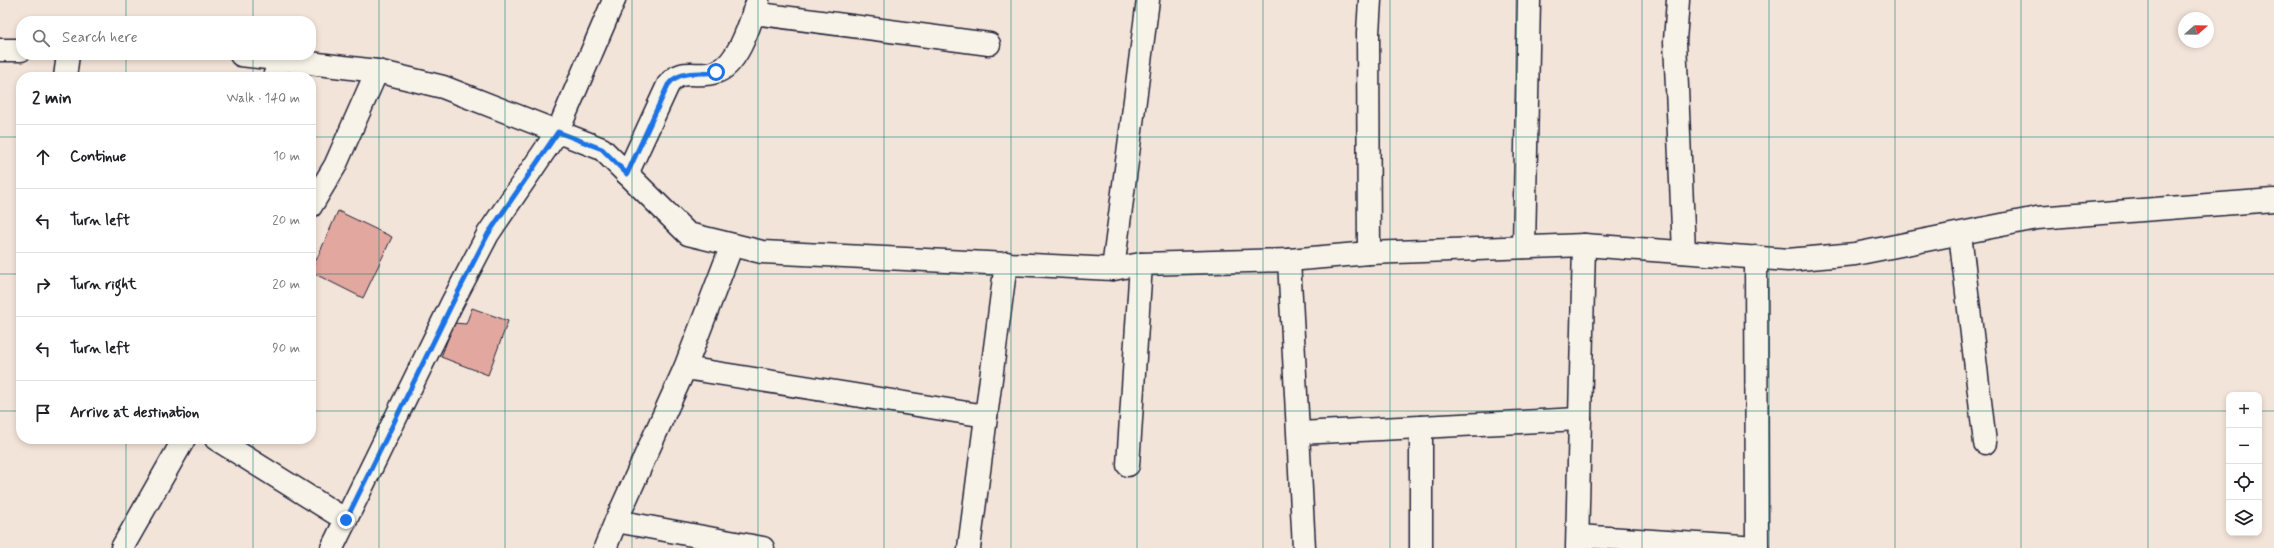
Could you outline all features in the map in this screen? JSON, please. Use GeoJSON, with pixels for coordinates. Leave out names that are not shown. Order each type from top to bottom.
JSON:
{"type":"FeatureCollection","features":[{"type":"Feature","properties":{"kind":"street"},"geometry":{"type":"LineString","coordinates":[[332,548],[448,311],[488,234],[558,132],[614,0]]}},
{"type":"Feature","properties":{"kind":"street"},"geometry":{"type":"LineString","coordinates":[[1112,269],[1148,0]]}},
{"type":"Feature","properties":{"kind":"street"},"geometry":{"type":"LineString","coordinates":[[1368,253],[1368,33],[1370,0]]}},
{"type":"Feature","properties":{"kind":"street"},"geometry":{"type":"LineString","coordinates":[[1524,247],[1530,0]]}},
{"type":"Feature","properties":{"kind":"street"},"geometry":{"type":"LineString","coordinates":[[1678,0],[1675,41],[1684,252]]}},
{"type":"Feature","properties":{"kind":"street"},"geometry":{"type":"LineString","coordinates":[[627,174],[668,85],[674,77],[681,73],[691,75],[716,72],[722,68],[737,52],[756,6],[989,44]]}},
{"type":"Feature","properties":{"kind":"street"},"geometry":{"type":"LineString","coordinates":[[0,50],[16,50]]}},
{"type":"Feature","properties":{"kind":"street"},"geometry":{"type":"LineString","coordinates":[[66,72],[67,60]]}},
{"type":"Feature","properties":{"kind":"street"},"geometry":{"type":"LineString","coordinates":[[254,60],[277,68],[377,71],[443,87],[602,149],[688,234],[762,252],[1112,269],[1141,264],[1289,260],[1368,253],[1584,245],[1788,260],[1855,254],[2037,218],[2274,200]]}},
{"type":"Feature","properties":{"kind":"street"},"geometry":{"type":"LineString","coordinates":[[316,198],[335,166],[377,71]]}},
{"type":"Feature","properties":{"kind":"street"},"geometry":{"type":"LineString","coordinates":[[1960,234],[1985,443]]}},
{"type":"Feature","properties":{"kind":"street"},"geometry":{"type":"LineString","coordinates":[[605,548],[685,368],[732,244]]}},
{"type":"Feature","properties":{"kind":"street"},"geometry":{"type":"LineString","coordinates":[[1584,245],[1578,542],[1757,548],[1756,257]]}},
{"type":"Feature","properties":{"kind":"street"},"geometry":{"type":"LineString","coordinates":[[1289,260],[1304,548]]}},
{"type":"Feature","properties":{"kind":"street"},"geometry":{"type":"LineString","coordinates":[[969,548],[1006,263]]}},
{"type":"Feature","properties":{"kind":"street"},"geometry":{"type":"LineString","coordinates":[[1128,465],[1141,264]]}},
{"type":"Feature","properties":{"kind":"street"},"geometry":{"type":"LineString","coordinates":[[685,368],[986,416]]}},
{"type":"Feature","properties":{"kind":"street"},"geometry":{"type":"LineString","coordinates":[[1298,433],[1580,420]]}},
{"type":"Feature","properties":{"kind":"street"},"geometry":{"type":"LineString","coordinates":[[1421,427],[1421,548]]}},
{"type":"Feature","properties":{"kind":"street"},"geometry":{"type":"LineString","coordinates":[[122,548],[181,444]]}},
{"type":"Feature","properties":{"kind":"street"},"geometry":{"type":"LineString","coordinates":[[224,444],[346,520]]}},
{"type":"Feature","properties":{"kind":"street"},"geometry":{"type":"LineString","coordinates":[[616,521],[763,548]]}},
{"type":"Feature","properties":{"kind":"building"},"geometry":{"type":"Polygon","coordinates":[[[338,211],[392,237],[363,298],[316,274],[316,261],[338,211]]]}},
{"type":"Feature","properties":{"kind":"building"},"geometry":{"type":"Polygon","coordinates":[[[472,308],[508,321],[488,375],[441,357],[454,323],[466,324],[472,308]]]}},
{"type":"Feature","properties":{"kind":"route"},"geometry":{"type":"LineString","coordinates":[[346,520],[412,382],[488,234],[558,132],[602,149],[627,174],[668,85],[674,77],[681,73],[691,75],[716,72]]}}]}
